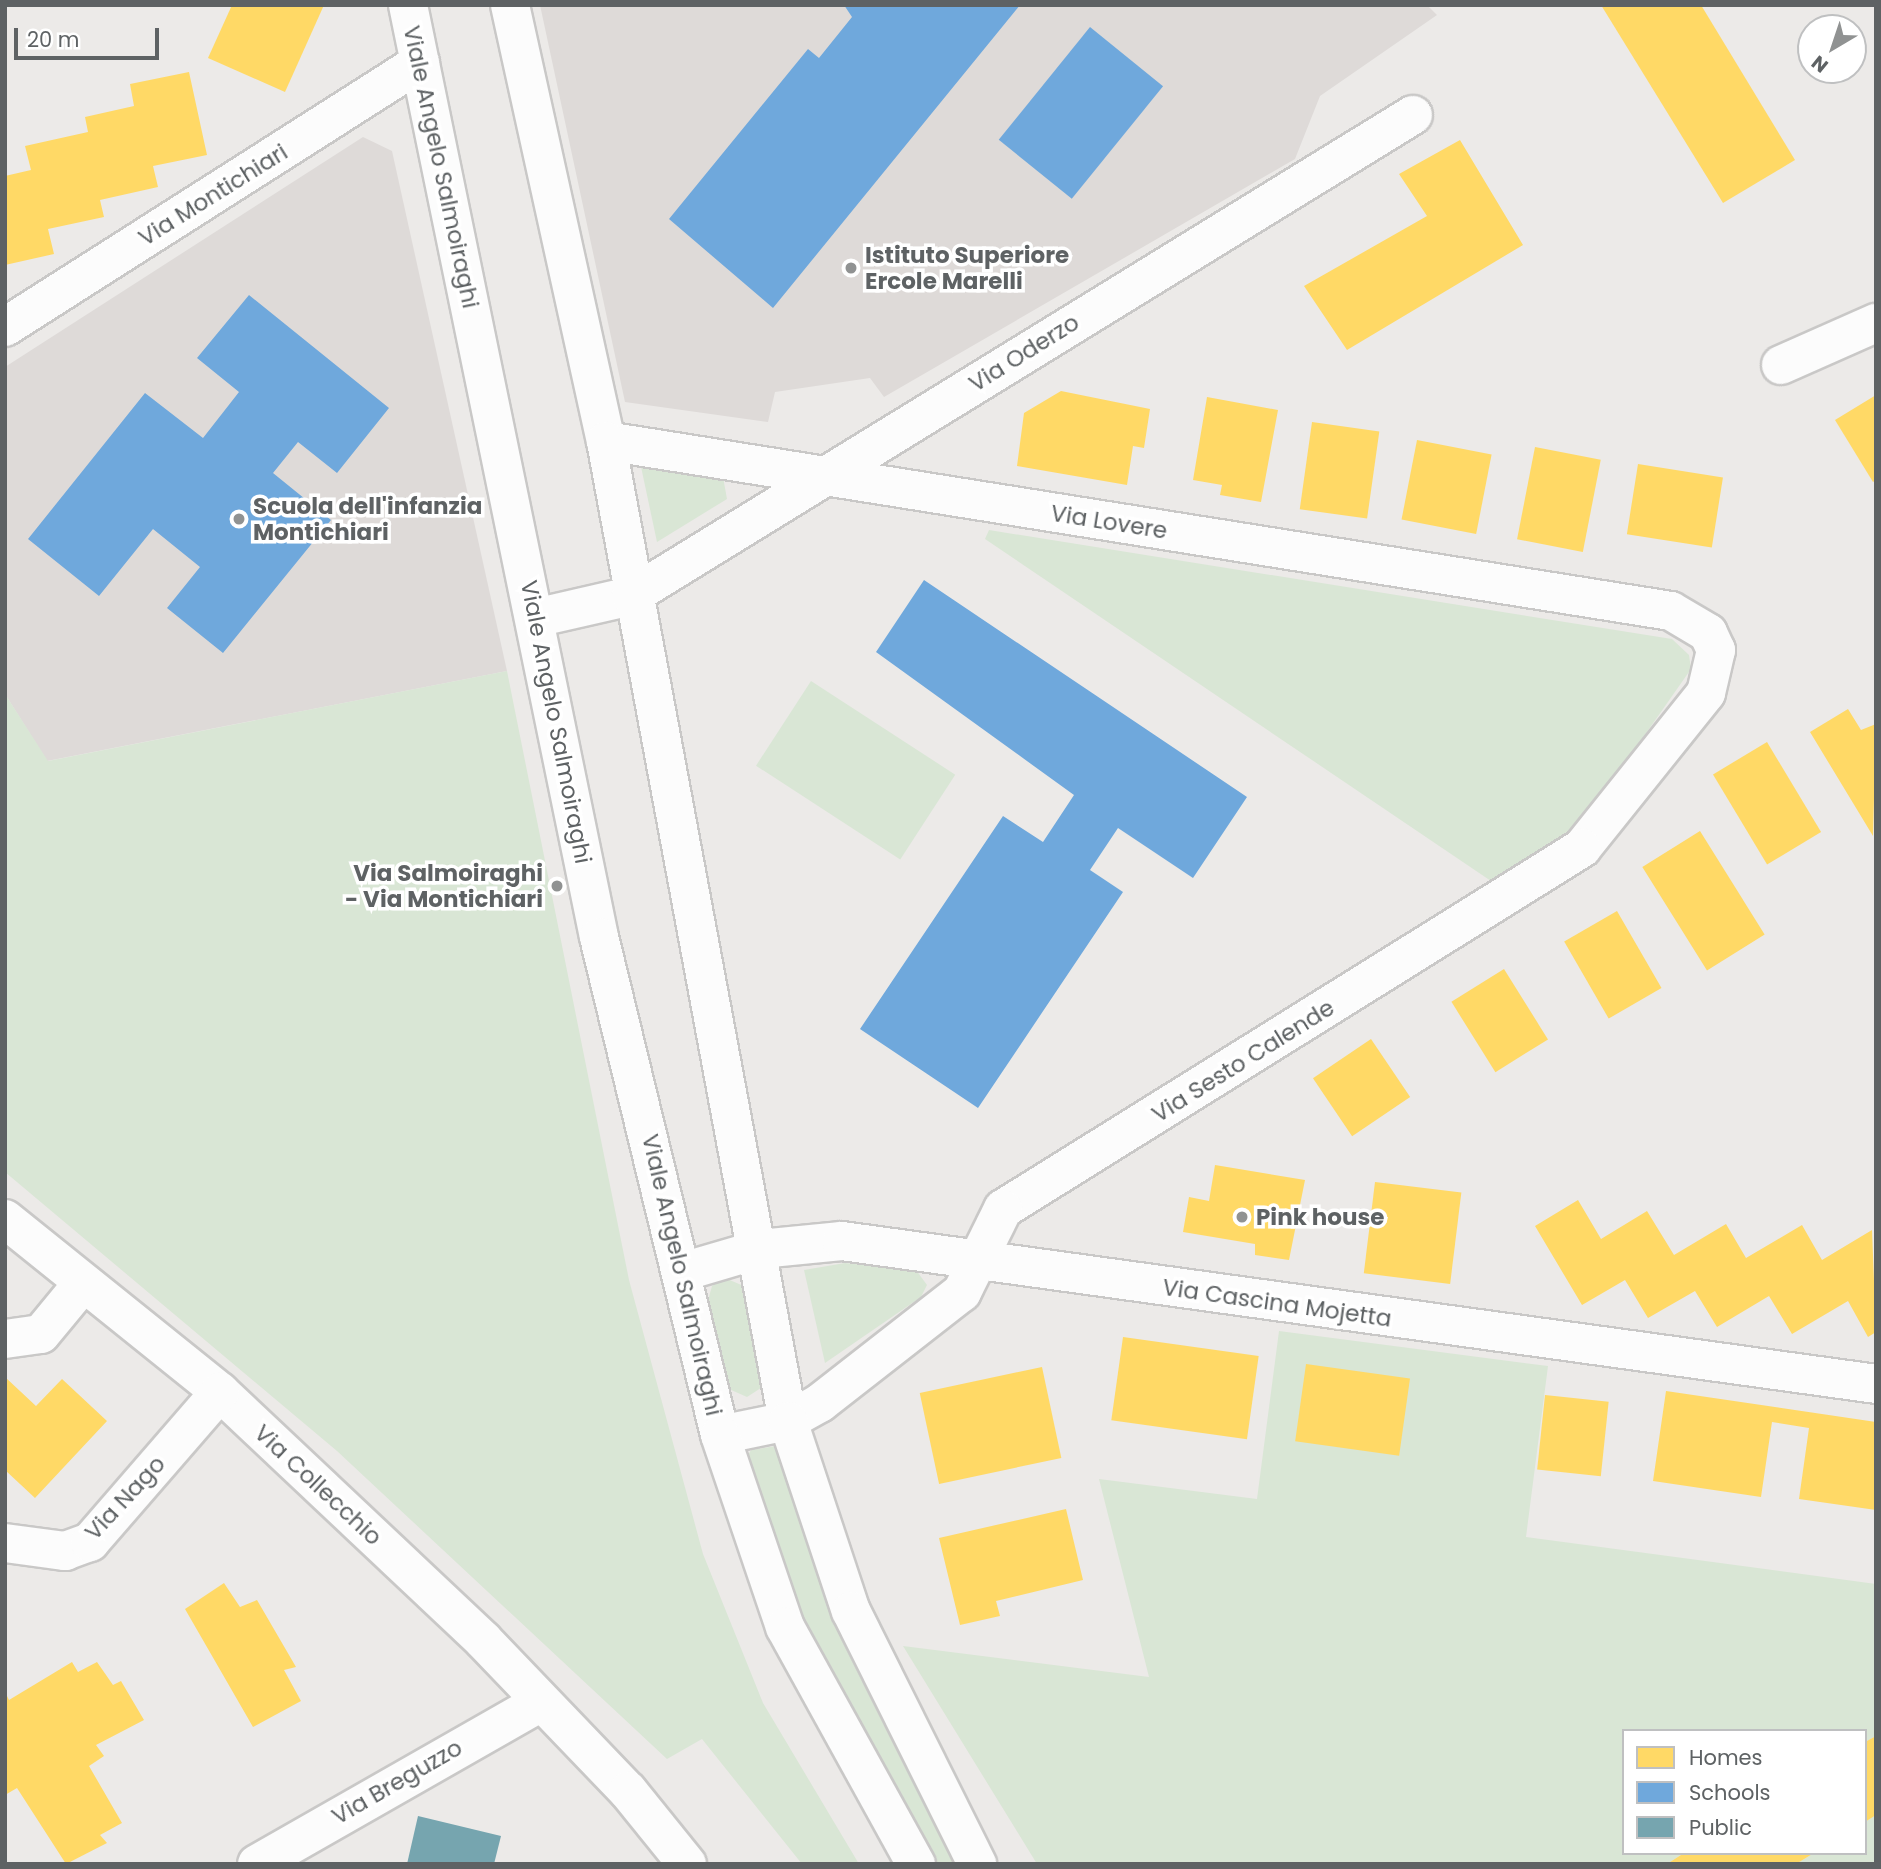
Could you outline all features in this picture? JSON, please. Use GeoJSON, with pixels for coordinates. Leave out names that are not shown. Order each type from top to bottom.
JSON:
{"type":"FeatureCollection","features":[{"type":"Feature","properties":{"kind":"street","name":"Viale Angelo Salmoiraghi"},"geometry":{"type":"LineString","coordinates":[[408,5],[599,937],[720,1435],[785,1627],[916,1864]]}},
{"type":"Feature","properties":{"kind":"street"},"geometry":{"type":"LineString","coordinates":[[510,5],[606,441],[631,596],[761,1249],[788,1421],[851,1611],[977,1864]]}},
{"type":"Feature","properties":{"kind":"street","name":"Via Montichiari"},"geometry":{"type":"LineString","coordinates":[[5,327],[420,63]]}},
{"type":"Feature","properties":{"kind":"street","name":"Via Oderzo"},"geometry":{"type":"LineString","coordinates":[[823,477],[1413,115]]}},
{"type":"Feature","properties":{"kind":"street"},"geometry":{"type":"LineString","coordinates":[[1781,365],[1876,323]]}},
{"type":"Feature","properties":{"kind":"street"},"geometry":{"type":"LineString","coordinates":[[606,441],[823,477]]}},
{"type":"Feature","properties":{"kind":"street"},"geometry":{"type":"LineString","coordinates":[[535,618],[631,596],[823,477]]}},
{"type":"Feature","properties":{"kind":"street","name":"Via Lovere"},"geometry":{"type":"LineString","coordinates":[[823,477],[1671,611],[1708,633]]}},
{"type":"Feature","properties":{"kind":"street","name":"Via Sesto Calende"},"geometry":{"type":"LineString","coordinates":[[720,1435],[788,1421],[937,1317],[962,1292],[1003,1209],[1582,848],[1706,693],[1716,650],[1708,633]]}},
{"type":"Feature","properties":{"kind":"street","name":"Via Collecchio"},"geometry":{"type":"LineString","coordinates":[[5,1219],[220,1392],[483,1640],[538,1704],[628,1791],[687,1864]]}},
{"type":"Feature","properties":{"kind":"street","name":"Via Cascina Mojetta"},"geometry":{"type":"LineString","coordinates":[[681,1272],[761,1249],[842,1241],[975,1263],[1876,1384]]}},
{"type":"Feature","properties":{"kind":"street"},"geometry":{"type":"LineString","coordinates":[[5,1339],[41,1334],[83,1283]]}},
{"type":"Feature","properties":{"kind":"street","name":"Via Nago"},"geometry":{"type":"LineString","coordinates":[[5,1543],[65,1551],[90,1542],[220,1392]]}},
{"type":"Feature","properties":{"kind":"street","name":"Via Breguzzo"},"geometry":{"type":"LineString","coordinates":[[257,1864],[538,1704]]}},
{"type":"Feature","properties":{"kind":"shaded area","name":"Istituto Superiore Ercole Marelli"},"geometry":{"type":"Polygon","coordinates":[[[540,5],[1427,5],[1437,15],[1320,96],[1295,159],[884,397],[870,378],[775,392],[768,422],[625,402],[540,5]]]}},
{"type":"Feature","properties":{"kind":"shaded area","name":"Scuola dell'infanzia Montichiari"},"geometry":{"type":"Polygon","coordinates":[[[363,137],[392,151],[507,671],[47,761],[5,694],[5,367],[363,137]]]}},
{"type":"Feature","properties":{"kind":"green space"},"geometry":{"type":"Polygon","coordinates":[[[640,462],[723,477],[727,499],[657,542],[640,462]]]}},
{"type":"Feature","properties":{"kind":"green space"},"geometry":{"type":"Polygon","coordinates":[[[989,530],[1672,639],[1689,655],[1691,669],[1593,809],[1562,836],[1491,881],[985,539],[989,530]]]}},
{"type":"Feature","properties":{"kind":"green space"},"geometry":{"type":"Polygon","coordinates":[[[507,671],[629,1280],[703,1554],[763,1703],[859,1864],[802,1864],[702,1739],[667,1759],[337,1451],[5,1172],[5,694],[48,761],[507,671]]]}},
{"type":"Feature","properties":{"kind":"green space"},"geometry":{"type":"Polygon","coordinates":[[[811,681],[955,775],[900,859],[756,766],[811,681]]]}},
{"type":"Feature","properties":{"kind":"green space"},"geometry":{"type":"Polygon","coordinates":[[[845,1263],[916,1270],[927,1285],[921,1297],[825,1363],[804,1270],[845,1263]]]}},
{"type":"Feature","properties":{"kind":"green space"},"geometry":{"type":"Polygon","coordinates":[[[725,1278],[746,1287],[764,1386],[747,1397],[729,1389],[707,1304],[712,1286],[725,1278]]]}},
{"type":"Feature","properties":{"kind":"green space"},"geometry":{"type":"Polygon","coordinates":[[[1279,1331],[1548,1366],[1526,1537],[1876,1584],[1876,1736],[1867,1741],[1867,1729],[1622,1729],[1622,1855],[1681,1855],[1667,1864],[1037,1864],[903,1646],[1149,1677],[1099,1479],[1257,1499],[1279,1331]]]}},
{"type":"Feature","properties":{"kind":"green space"},"geometry":{"type":"Polygon","coordinates":[[[776,1446],[834,1624],[954,1864],[934,1864],[801,1627],[747,1457],[751,1450],[776,1446]]]}},
{"type":"Feature","properties":{"kind":"green space"},"geometry":{"type":"Polygon","coordinates":[[[1876,1815],[1876,1864],[1796,1864],[1811,1855],[1867,1855],[1867,1821],[1876,1815]]]}},
{"type":"Feature","properties":{"kind":"building: Homes"},"geometry":{"type":"Polygon","coordinates":[[[232,5],[324,5],[285,92],[208,58],[232,5]]]}},
{"type":"Feature","properties":{"kind":"building: Homes"},"geometry":{"type":"Polygon","coordinates":[[[1601,5],[1701,5],[1795,160],[1723,203],[1601,5]]]}},
{"type":"Feature","properties":{"kind":"building: Homes"},"geometry":{"type":"Polygon","coordinates":[[[189,72],[207,155],[153,166],[158,187],[100,200],[104,217],[48,229],[54,254],[5,265],[5,176],[31,170],[25,146],[88,132],[85,117],[134,106],[130,84],[189,72]]]}},
{"type":"Feature","properties":{"kind":"building: Homes"},"geometry":{"type":"Polygon","coordinates":[[[1460,140],[1523,245],[1347,350],[1304,286],[1427,216],[1399,174],[1460,140]]]}},
{"type":"Feature","properties":{"kind":"building: Homes"},"geometry":{"type":"Polygon","coordinates":[[[1061,391],[1150,409],[1144,448],[1133,446],[1127,485],[1017,466],[1024,413],[1061,391]]]}},
{"type":"Feature","properties":{"kind":"building: Homes"},"geometry":{"type":"Polygon","coordinates":[[[1876,395],[1876,480],[1873,482],[1835,420],[1876,395]]]}},
{"type":"Feature","properties":{"kind":"building: Homes"},"geometry":{"type":"Polygon","coordinates":[[[1207,397],[1278,410],[1261,502],[1220,495],[1222,485],[1193,480],[1207,397]]]}},
{"type":"Feature","properties":{"kind":"building: Homes"},"geometry":{"type":"Polygon","coordinates":[[[1312,422],[1379,431],[1367,519],[1300,509],[1312,422]]]}},
{"type":"Feature","properties":{"kind":"building: Homes"},"geometry":{"type":"Polygon","coordinates":[[[1417,440],[1492,455],[1476,534],[1402,520],[1417,440]]]}},
{"type":"Feature","properties":{"kind":"building: Homes"},"geometry":{"type":"Polygon","coordinates":[[[1535,447],[1601,460],[1583,552],[1517,539],[1535,447]]]}},
{"type":"Feature","properties":{"kind":"building: Homes"},"geometry":{"type":"Polygon","coordinates":[[[1638,464],[1723,477],[1712,548],[1627,534],[1638,464]]]}},
{"type":"Feature","properties":{"kind":"building: Homes"},"geometry":{"type":"Polygon","coordinates":[[[1848,709],[1861,730],[1876,724],[1873,836],[1810,732],[1848,709]]]}},
{"type":"Feature","properties":{"kind":"building: Homes"},"geometry":{"type":"Polygon","coordinates":[[[1767,742],[1821,832],[1767,864],[1713,774],[1767,742]]]}},
{"type":"Feature","properties":{"kind":"building: Homes"},"geometry":{"type":"Polygon","coordinates":[[[1700,831],[1765,934],[1707,970],[1642,867],[1700,831]]]}},
{"type":"Feature","properties":{"kind":"building: Homes"},"geometry":{"type":"Polygon","coordinates":[[[1617,911],[1662,988],[1609,1019],[1564,941],[1617,911]]]}},
{"type":"Feature","properties":{"kind":"building: Homes"},"geometry":{"type":"Polygon","coordinates":[[[1504,969],[1548,1039],[1495,1072],[1451,1002],[1504,969]]]}},
{"type":"Feature","properties":{"kind":"building: Homes"},"geometry":{"type":"Polygon","coordinates":[[[1371,1039],[1410,1097],[1352,1136],[1313,1078],[1371,1039]]]}},
{"type":"Feature","properties":{"kind":"building: Homes","name":"Pink house"},"geometry":{"type":"Polygon","coordinates":[[[1215,1165],[1305,1180],[1289,1260],[1255,1255],[1255,1244],[1183,1232],[1189,1197],[1209,1201],[1215,1165]]]}},
{"type":"Feature","properties":{"kind":"building: Homes"},"geometry":{"type":"Polygon","coordinates":[[[1375,1182],[1461,1193],[1450,1284],[1364,1273],[1375,1182]]]}},
{"type":"Feature","properties":{"kind":"building: Homes"},"geometry":{"type":"Polygon","coordinates":[[[1578,1200],[1601,1239],[1647,1211],[1674,1255],[1726,1224],[1746,1258],[1802,1225],[1822,1260],[1872,1230],[1876,1332],[1868,1337],[1848,1301],[1792,1334],[1769,1296],[1717,1327],[1695,1291],[1648,1318],[1625,1280],[1582,1305],[1535,1226],[1578,1200]]]}},
{"type":"Feature","properties":{"kind":"building: Homes"},"geometry":{"type":"Polygon","coordinates":[[[1123,1337],[1259,1356],[1247,1439],[1111,1420],[1123,1337]]]}},
{"type":"Feature","properties":{"kind":"building: Homes"},"geometry":{"type":"Polygon","coordinates":[[[1306,1364],[1410,1379],[1399,1456],[1295,1441],[1306,1364]]]}},
{"type":"Feature","properties":{"kind":"building: Homes"},"geometry":{"type":"Polygon","coordinates":[[[1042,1367],[1061,1458],[939,1484],[920,1393],[1042,1367]]]}},
{"type":"Feature","properties":{"kind":"building: Homes"},"geometry":{"type":"Polygon","coordinates":[[[5,1377],[36,1406],[62,1379],[107,1421],[35,1498],[5,1470],[5,1377]]]}},
{"type":"Feature","properties":{"kind":"building: Homes"},"geometry":{"type":"Polygon","coordinates":[[[1666,1391],[1876,1422],[1876,1510],[1799,1499],[1809,1428],[1772,1422],[1761,1497],[1653,1481],[1666,1391]]]}},
{"type":"Feature","properties":{"kind":"building: Homes"},"geometry":{"type":"Polygon","coordinates":[[[1545,1395],[1609,1402],[1601,1476],[1537,1470],[1545,1395]]]}},
{"type":"Feature","properties":{"kind":"building: Homes"},"geometry":{"type":"Polygon","coordinates":[[[1066,1509],[1083,1580],[996,1601],[1000,1616],[960,1625],[939,1538],[1066,1509]]]}},
{"type":"Feature","properties":{"kind":"building: Homes"},"geometry":{"type":"Polygon","coordinates":[[[224,1583],[240,1607],[257,1600],[296,1667],[284,1670],[301,1701],[253,1727],[185,1609],[224,1583]]]}},
{"type":"Feature","properties":{"kind":"building: Homes"},"geometry":{"type":"Polygon","coordinates":[[[72,1662],[78,1672],[97,1662],[113,1685],[121,1681],[144,1720],[96,1745],[104,1756],[89,1766],[122,1823],[100,1835],[107,1843],[66,1864],[17,1788],[5,1795],[5,1692],[9,1700],[72,1662]]]}},
{"type":"Feature","properties":{"kind":"building: Homes"},"geometry":{"type":"Polygon","coordinates":[[[1876,1736],[1876,1815],[1867,1821],[1867,1741],[1876,1736]]]}},
{"type":"Feature","properties":{"kind":"building: Homes"},"geometry":{"type":"Polygon","coordinates":[[[1681,1855],[1811,1855],[1796,1864],[1667,1864],[1681,1855]]]}},
{"type":"Feature","properties":{"kind":"building: Schools"},"geometry":{"type":"Polygon","coordinates":[[[844,5],[1020,5],[773,308],[669,219],[808,49],[819,58],[852,17],[844,5]]]}},
{"type":"Feature","properties":{"kind":"building: Schools"},"geometry":{"type":"Polygon","coordinates":[[[1090,27],[1163,86],[1072,199],[999,140],[1090,27]]]}},
{"type":"Feature","properties":{"kind":"building: Schools"},"geometry":{"type":"Polygon","coordinates":[[[249,295],[389,408],[337,473],[298,442],[273,473],[331,520],[223,653],[167,608],[200,567],[153,529],[99,596],[28,539],[145,393],[203,438],[239,392],[197,358],[249,295]]]}},
{"type":"Feature","properties":{"kind":"building: Schools"},"geometry":{"type":"Polygon","coordinates":[[[924,580],[1247,797],[1193,878],[1118,828],[1090,870],[1123,892],[978,1108],[860,1029],[1003,816],[1043,842],[1074,795],[876,652],[924,580]]]}},
{"type":"Feature","properties":{"kind":"building: Public"},"geometry":{"type":"Polygon","coordinates":[[[418,1816],[501,1836],[494,1864],[407,1864],[418,1816]]]}},
{"type":"Feature","properties":{"kind":"place","name":"Istituto Superiore Ercole Marelli"},"geometry":{"type":"Point","coordinates":[851,268]}},
{"type":"Feature","properties":{"kind":"place","name":"Scuola dell'infanzia Montichiari"},"geometry":{"type":"Point","coordinates":[239,519]}},
{"type":"Feature","properties":{"kind":"place","name":"Via Salmoiraghi - Via Montichiari"},"geometry":{"type":"Point","coordinates":[557,886]}},
{"type":"Feature","properties":{"kind":"place","name":"Pink house"},"geometry":{"type":"Point","coordinates":[1242,1217]}}]}
